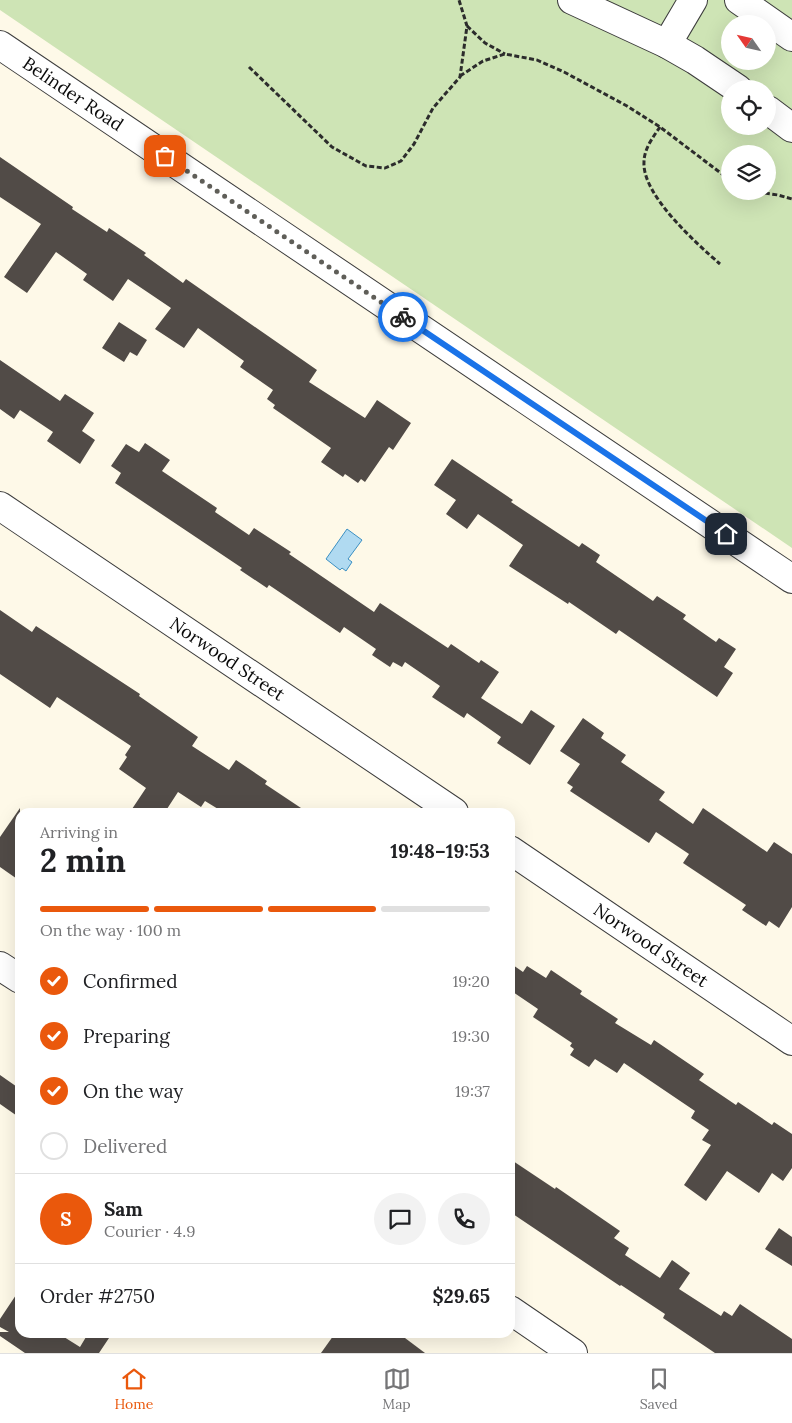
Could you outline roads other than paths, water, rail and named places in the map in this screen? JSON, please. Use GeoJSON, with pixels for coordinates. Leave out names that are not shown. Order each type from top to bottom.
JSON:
{"type":"FeatureCollection","features":[{"type":"Feature","properties":{"kind":"street"},"geometry":{"type":"LineString","coordinates":[[572,0],[667,44],[725,80]]}},
{"type":"Feature","properties":{"kind":"street"},"geometry":{"type":"LineString","coordinates":[[667,44],[693,0]]}},
{"type":"Feature","properties":{"kind":"street"},"geometry":{"type":"LineString","coordinates":[[739,0],[792,37]]}},
{"type":"Feature","properties":{"kind":"street","name":"Belinder Road"},"geometry":{"type":"LineString","coordinates":[[0,45],[792,579]]}},
{"type":"Feature","properties":{"kind":"street"},"geometry":{"type":"LineString","coordinates":[[776,116],[792,128]]}},
{"type":"Feature","properties":{"kind":"street","name":"Norwood Street"},"geometry":{"type":"LineString","coordinates":[[0,506],[448,808]]}},
{"type":"Feature","properties":{"kind":"street","name":"Norwood Street"},"geometry":{"type":"LineString","coordinates":[[515,853],[792,1041]]}},
{"type":"Feature","properties":{"kind":"street"},"geometry":{"type":"LineString","coordinates":[[0,966],[15,976]]}},
{"type":"Feature","properties":{"kind":"street"},"geometry":{"type":"LineString","coordinates":[[515,1313],[573,1353]]}},
{"type":"Feature","properties":{"kind":"water"},"geometry":{"type":"Polygon","coordinates":[[[347,529],[362,540],[348,559],[352,562],[346,571],[342,568],[340,570],[326,559],[347,529]]]}}]}
